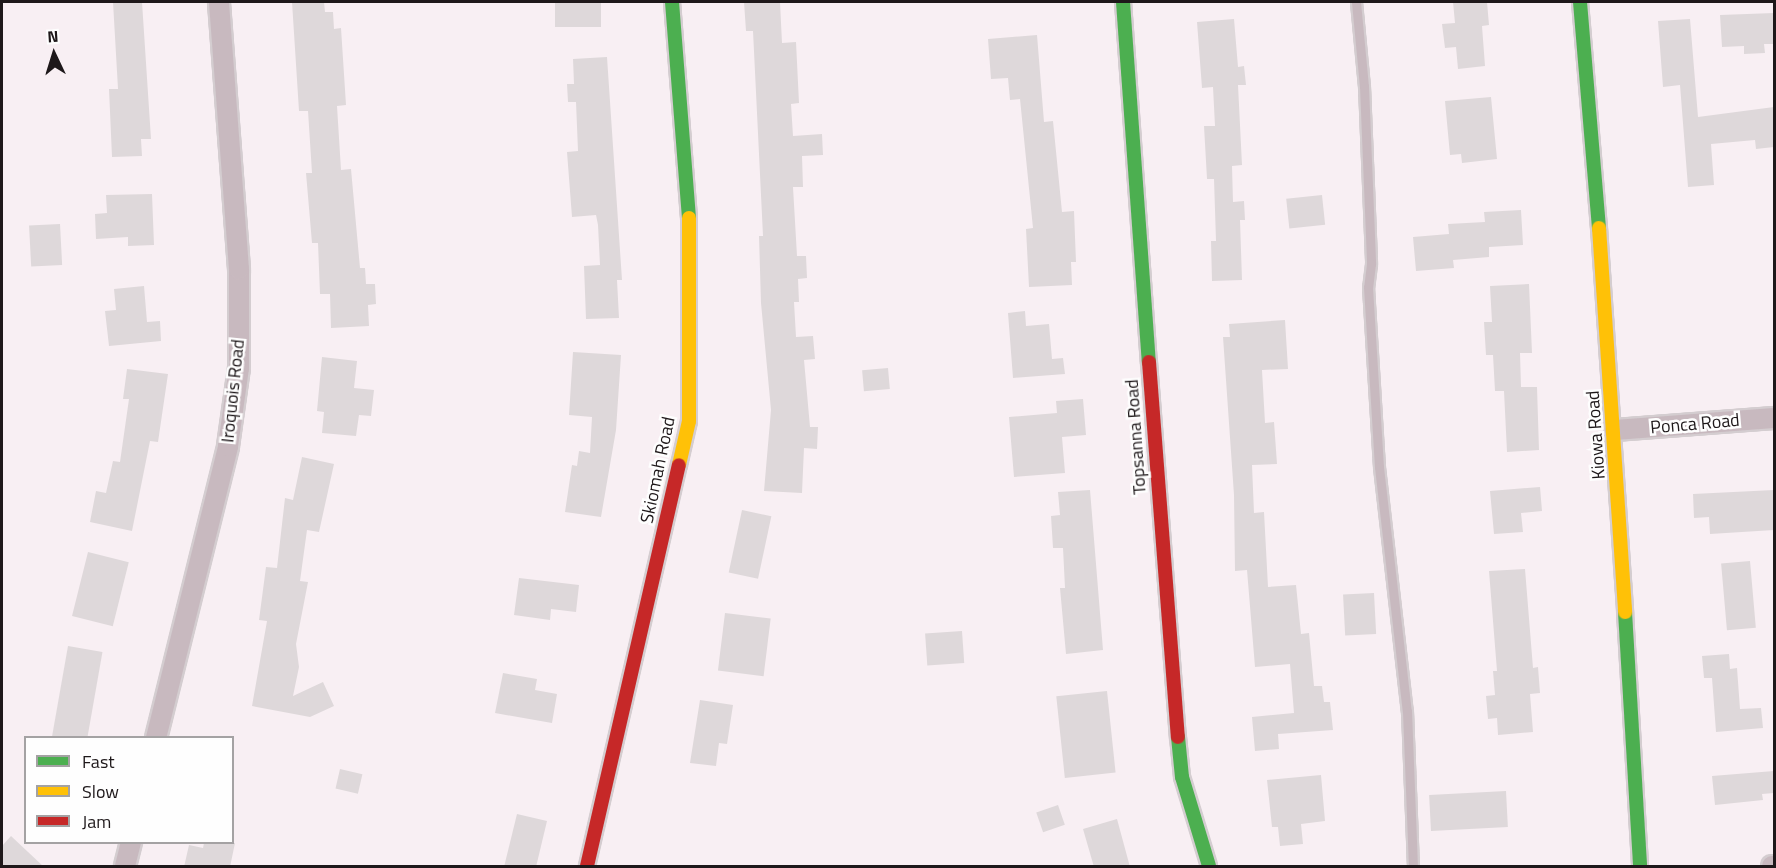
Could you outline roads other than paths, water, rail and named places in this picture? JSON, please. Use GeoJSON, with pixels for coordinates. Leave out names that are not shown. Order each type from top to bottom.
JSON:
{"type":"FeatureCollection","features":[{"type":"Feature","properties":{"kind":"street","name":"Iroquois Road"},"geometry":{"type":"LineString","coordinates":[[156,736],[228,446],[239,368],[239,269],[219,2]]}},
{"type":"Feature","properties":{"kind":"street","name":"Skiomah Road"},"geometry":{"type":"LineString","coordinates":[[587,867],[688,421],[691,249],[672,2]]}},
{"type":"Feature","properties":{"kind":"street","name":"Topsanna Road"},"geometry":{"type":"LineString","coordinates":[[1123,2],[1171,674],[1182,777],[1209,867]]}},
{"type":"Feature","properties":{"kind":"street","name":"Kiowa Road"},"geometry":{"type":"LineString","coordinates":[[1580,2],[1615,430],[1640,867]]}},
{"type":"Feature","properties":{"kind":"street","name":"Ponca Road"},"geometry":{"type":"LineString","coordinates":[[1615,430],[1774,418]]}},
{"type":"Feature","properties":{"kind":"street"},"geometry":{"type":"LineString","coordinates":[[125,867],[131,844]]}},
{"type":"Feature","properties":{"kind":"lane"},"geometry":{"type":"LineString","coordinates":[[1356,2],[1364,86],[1371,264],[1368,287],[1379,467],[1407,711],[1413,867]]}}]}
